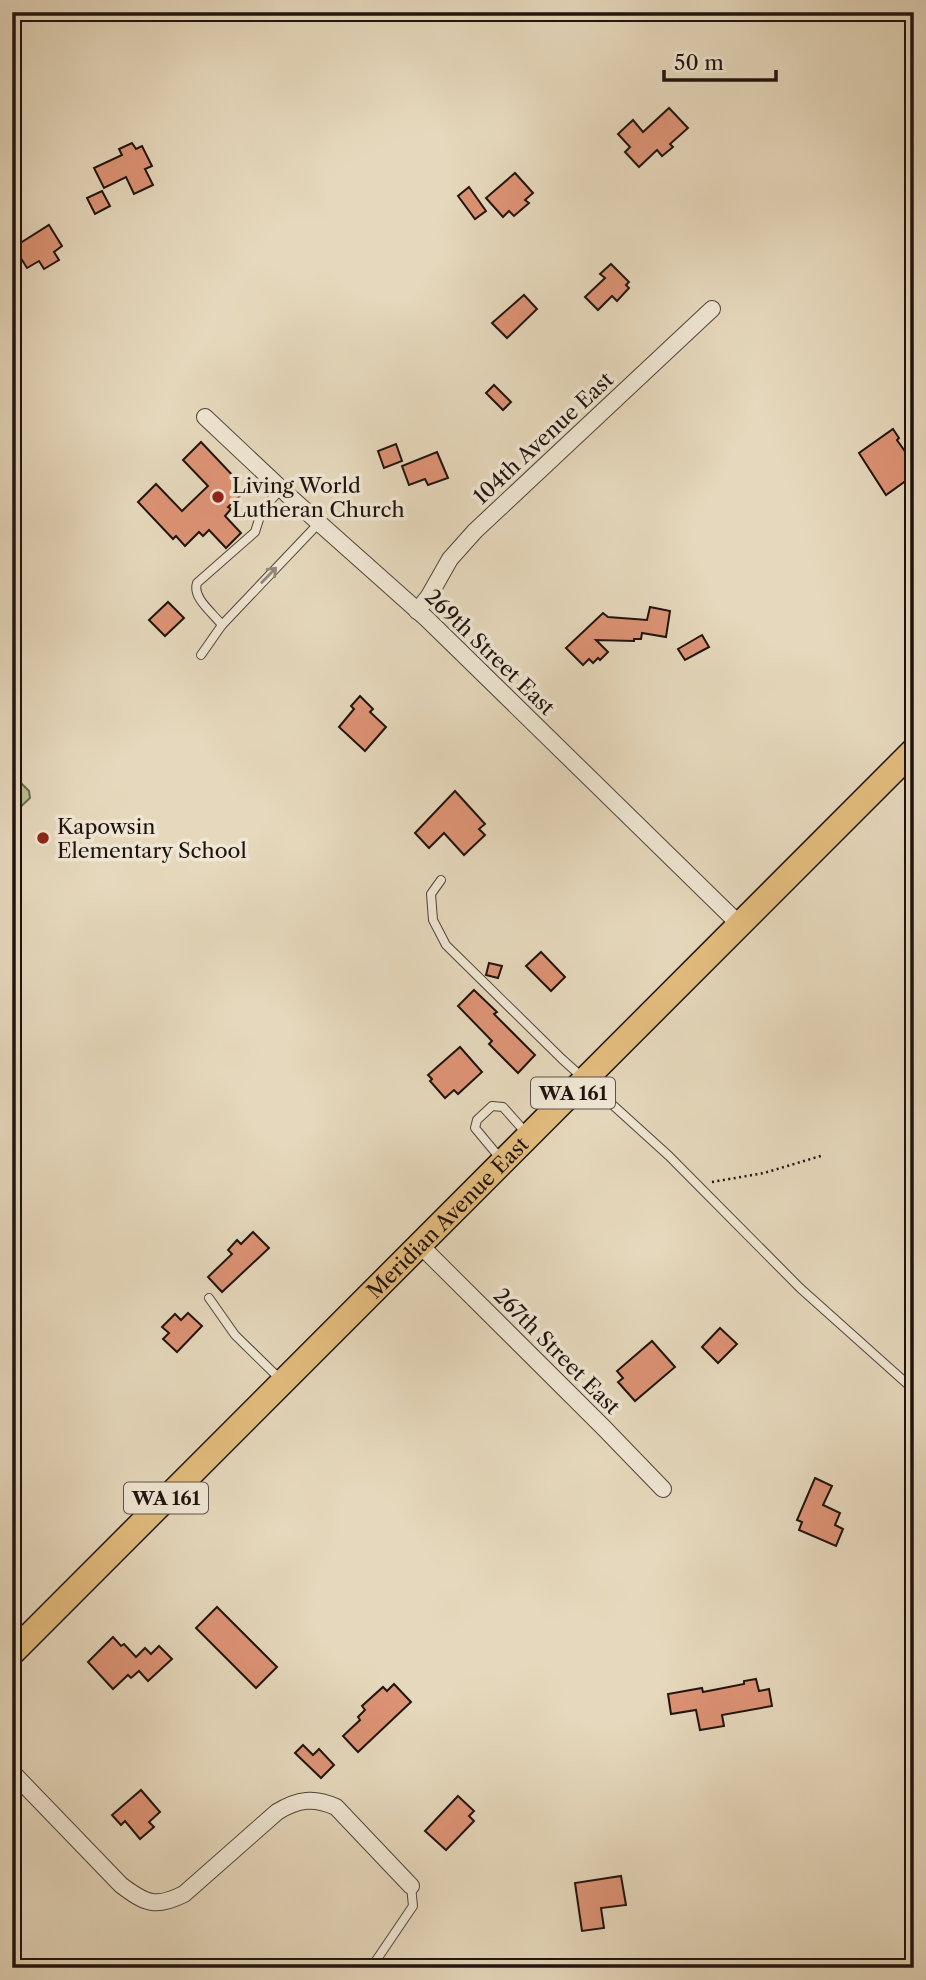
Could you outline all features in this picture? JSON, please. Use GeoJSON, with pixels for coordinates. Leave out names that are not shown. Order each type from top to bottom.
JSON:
{"type":"FeatureCollection","features":[{"type":"Feature","properties":{"kind":"main road","name":"Meridian Avenue East"},"geometry":{"type":"LineString","coordinates":[[12,1653],[914,750]]}},
{"type":"Feature","properties":{"kind":"street","name":"104th Avenue East"},"geometry":{"type":"LineString","coordinates":[[417,611],[450,559],[475,531],[712,309]]}},
{"type":"Feature","properties":{"kind":"street","name":"269th Street East"},"geometry":{"type":"LineString","coordinates":[[205,417],[417,611],[740,925]]}},
{"type":"Feature","properties":{"kind":"street","name":"267th Street East"},"geometry":{"type":"LineString","coordinates":[[420,1245],[663,1489]]}},
{"type":"Feature","properties":{"kind":"street"},"geometry":{"type":"LineString","coordinates":[[12,1772],[121,1885],[137,1897],[153,1903],[166,1903],[184,1894],[277,1812],[290,1804],[320,1800],[336,1807],[411,1885]]}},
{"type":"Feature","properties":{"kind":"lane"},"geometry":{"type":"LineString","coordinates":[[222,625],[196,595],[197,583],[254,532],[262,510],[281,489]]}},
{"type":"Feature","properties":{"kind":"lane"},"geometry":{"type":"LineString","coordinates":[[201,655],[222,625],[319,523]]}},
{"type":"Feature","properties":{"kind":"lane"},"geometry":{"type":"LineString","coordinates":[[441,880],[431,894],[433,920],[446,945],[698,1185],[800,1288],[914,1390]]}},
{"type":"Feature","properties":{"kind":"lane"},"geometry":{"type":"LineString","coordinates":[[503,1162],[478,1133],[475,1128],[477,1120],[492,1106],[499,1105],[530,1136]]}},
{"type":"Feature","properties":{"kind":"lane"},"geometry":{"type":"LineString","coordinates":[[209,1298],[235,1335],[282,1381]]}},
{"type":"Feature","properties":{"kind":"lane"},"geometry":{"type":"LineString","coordinates":[[372,1968],[414,1906],[411,1885]]}},
{"type":"Feature","properties":{"kind":"path"},"geometry":{"type":"LineString","coordinates":[[698,1185],[764,1173],[824,1155]]}},
{"type":"Feature","properties":{"kind":"green space"},"geometry":{"type":"Polygon","coordinates":[[[12,774],[29,791],[30,798],[12,815],[12,774]]]}},
{"type":"Feature","properties":{"kind":"building"},"geometry":{"type":"Polygon","coordinates":[[[669,108],[688,128],[670,144],[673,147],[662,156],[657,150],[639,167],[625,152],[630,147],[618,134],[633,120],[643,132],[669,108]]]}},
{"type":"Feature","properties":{"kind":"building"},"geometry":{"type":"Polygon","coordinates":[[[132,143],[136,149],[142,146],[152,166],[145,169],[153,185],[134,194],[126,177],[104,188],[94,168],[122,155],[119,149],[132,143]]]}},
{"type":"Feature","properties":{"kind":"building"},"geometry":{"type":"Polygon","coordinates":[[[515,173],[533,193],[525,200],[529,203],[514,216],[509,211],[503,217],[486,198],[515,173]]]}},
{"type":"Feature","properties":{"kind":"building"},"geometry":{"type":"Polygon","coordinates":[[[469,187],[486,211],[475,219],[458,196],[469,187]]]}},
{"type":"Feature","properties":{"kind":"building"},"geometry":{"type":"Polygon","coordinates":[[[102,191],[110,206],[95,214],[87,198],[102,191]]]}},
{"type":"Feature","properties":{"kind":"building"},"geometry":{"type":"Polygon","coordinates":[[[49,225],[62,246],[54,252],[59,260],[44,269],[39,261],[27,268],[14,247],[49,225]]]}},
{"type":"Feature","properties":{"kind":"building"},"geometry":{"type":"Polygon","coordinates":[[[611,264],[629,282],[626,285],[629,288],[617,301],[612,296],[598,310],[585,297],[605,278],[600,274],[611,264]]]}},
{"type":"Feature","properties":{"kind":"building"},"geometry":{"type":"Polygon","coordinates":[[[524,295],[537,309],[507,338],[492,323],[524,295]]]}},
{"type":"Feature","properties":{"kind":"building"},"geometry":{"type":"Polygon","coordinates":[[[494,385],[511,402],[503,410],[486,393],[494,385]]]}},
{"type":"Feature","properties":{"kind":"building"},"geometry":{"type":"Polygon","coordinates":[[[893,429],[899,438],[897,440],[914,464],[914,475],[886,495],[859,453],[893,429]]]}},
{"type":"Feature","properties":{"kind":"building","name":"Living World Lutheran Church"},"geometry":{"type":"Polygon","coordinates":[[[201,442],[237,480],[234,483],[243,493],[228,507],[231,509],[225,516],[241,533],[226,548],[209,530],[203,536],[199,532],[185,546],[176,536],[173,539],[138,502],[156,484],[182,511],[208,486],[183,460],[201,442]]]}},
{"type":"Feature","properties":{"kind":"building"},"geometry":{"type":"Polygon","coordinates":[[[396,444],[402,461],[384,468],[378,451],[396,444]]]}},
{"type":"Feature","properties":{"kind":"building"},"geometry":{"type":"Polygon","coordinates":[[[437,452],[448,478],[428,485],[425,479],[409,485],[402,466],[437,452]]]}},
{"type":"Feature","properties":{"kind":"building"},"geometry":{"type":"Polygon","coordinates":[[[168,602],[184,618],[165,636],[149,620],[168,602]]]}},
{"type":"Feature","properties":{"kind":"building"},"geometry":{"type":"Polygon","coordinates":[[[650,607],[670,611],[666,637],[642,633],[641,639],[634,641],[596,640],[608,652],[600,660],[598,658],[593,663],[589,659],[583,665],[566,648],[603,613],[608,617],[647,620],[650,607]]]}},
{"type":"Feature","properties":{"kind":"building"},"geometry":{"type":"Polygon","coordinates":[[[702,635],[709,647],[685,660],[678,649],[702,635]]]}},
{"type":"Feature","properties":{"kind":"building"},"geometry":{"type":"Polygon","coordinates":[[[360,696],[373,709],[370,712],[386,727],[365,751],[339,727],[354,709],[351,706],[360,696]]]}},
{"type":"Feature","properties":{"kind":"building"},"geometry":{"type":"Polygon","coordinates":[[[455,791],[485,824],[479,829],[485,835],[464,855],[444,833],[429,848],[415,833],[455,791]]]}},
{"type":"Feature","properties":{"kind":"building"},"geometry":{"type":"Polygon","coordinates":[[[541,952],[565,977],[551,991],[526,966],[541,952]]]}},
{"type":"Feature","properties":{"kind":"building"},"geometry":{"type":"Polygon","coordinates":[[[489,963],[502,966],[498,978],[486,975],[489,963]]]}},
{"type":"Feature","properties":{"kind":"building"},"geometry":{"type":"Polygon","coordinates":[[[474,990],[535,1055],[518,1073],[489,1044],[492,1041],[458,1006],[474,990]]]}},
{"type":"Feature","properties":{"kind":"building"},"geometry":{"type":"Polygon","coordinates":[[[460,1047],[482,1072],[458,1094],[454,1090],[445,1098],[428,1075],[460,1047]]]}},
{"type":"Feature","properties":{"kind":"building"},"geometry":{"type":"Polygon","coordinates":[[[253,1232],[269,1248],[222,1292],[208,1277],[232,1254],[228,1250],[237,1240],[241,1244],[253,1232]]]}},
{"type":"Feature","properties":{"kind":"building"},"geometry":{"type":"Polygon","coordinates":[[[188,1313],[202,1326],[177,1352],[163,1339],[169,1333],[162,1327],[175,1314],[181,1320],[188,1313]]]}},
{"type":"Feature","properties":{"kind":"building"},"geometry":{"type":"Polygon","coordinates":[[[720,1328],[737,1344],[718,1363],[702,1347],[720,1328]]]}},
{"type":"Feature","properties":{"kind":"building"},"geometry":{"type":"Polygon","coordinates":[[[652,1341],[675,1367],[635,1401],[618,1382],[623,1378],[617,1371],[652,1341]]]}},
{"type":"Feature","properties":{"kind":"building"},"geometry":{"type":"Polygon","coordinates":[[[815,1478],[832,1486],[823,1505],[840,1513],[835,1525],[843,1529],[836,1546],[799,1530],[802,1522],[797,1520],[815,1478]]]}},
{"type":"Feature","properties":{"kind":"building"},"geometry":{"type":"Polygon","coordinates":[[[217,1607],[277,1667],[256,1688],[196,1628],[217,1607]]]}},
{"type":"Feature","properties":{"kind":"building"},"geometry":{"type":"Polygon","coordinates":[[[113,1637],[136,1657],[145,1648],[151,1654],[159,1646],[172,1659],[148,1681],[139,1671],[131,1678],[128,1675],[113,1689],[88,1662],[113,1637]]]}},
{"type":"Feature","properties":{"kind":"building"},"geometry":{"type":"Polygon","coordinates":[[[756,1679],[759,1691],[769,1689],[772,1706],[722,1715],[724,1726],[700,1730],[696,1710],[671,1714],[668,1694],[702,1688],[703,1692],[756,1679]]]}},
{"type":"Feature","properties":{"kind":"building"},"geometry":{"type":"Polygon","coordinates":[[[394,1684],[411,1702],[358,1752],[343,1736],[360,1720],[358,1717],[365,1710],[362,1706],[383,1687],[387,1691],[394,1684]]]}},
{"type":"Feature","properties":{"kind":"building"},"geometry":{"type":"Polygon","coordinates":[[[303,1745],[313,1755],[319,1749],[334,1765],[321,1778],[295,1753],[303,1745]]]}},
{"type":"Feature","properties":{"kind":"building"},"geometry":{"type":"Polygon","coordinates":[[[141,1790],[160,1812],[149,1822],[154,1827],[140,1839],[125,1821],[121,1825],[112,1815],[141,1790]]]}},
{"type":"Feature","properties":{"kind":"building"},"geometry":{"type":"Polygon","coordinates":[[[458,1796],[474,1811],[469,1816],[474,1821],[446,1850],[425,1831],[458,1796]]]}},
{"type":"Feature","properties":{"kind":"building"},"geometry":{"type":"Polygon","coordinates":[[[621,1876],[626,1905],[601,1908],[604,1928],[582,1931],[575,1883],[621,1876]]]}},
{"type":"Feature","properties":{"kind":"place","name":"Living World Lutheran Church"},"geometry":{"type":"Point","coordinates":[218,497]}},
{"type":"Feature","properties":{"kind":"place","name":"Kapowsin Elementary School"},"geometry":{"type":"Point","coordinates":[43,838]}}]}
